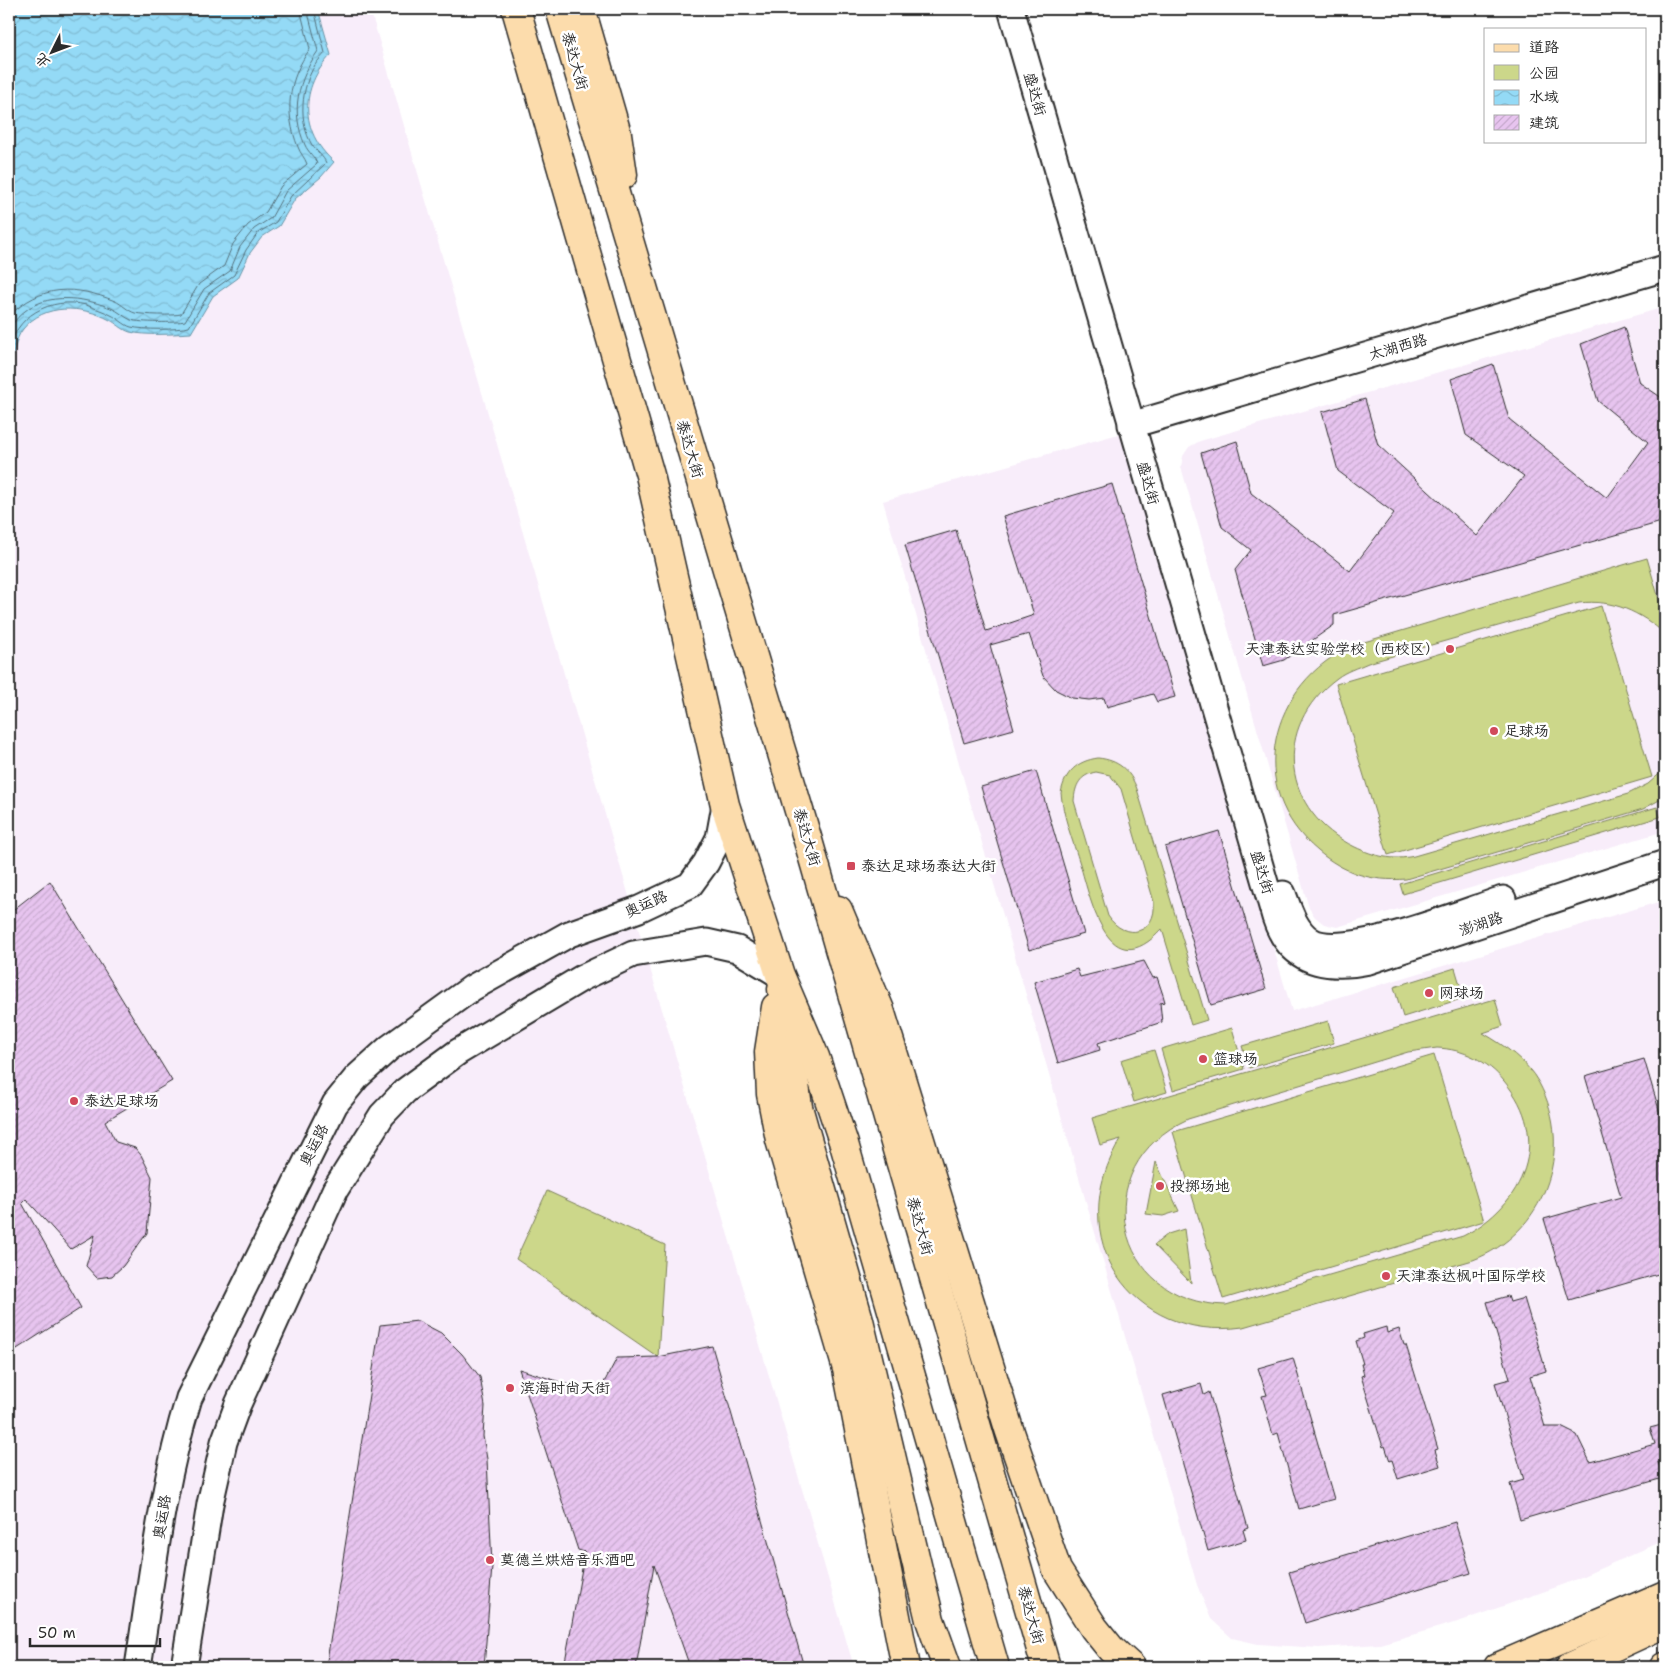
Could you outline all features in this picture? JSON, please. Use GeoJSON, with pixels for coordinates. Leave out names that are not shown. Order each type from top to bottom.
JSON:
{"type":"FeatureCollection","features":[{"type":"Feature","properties":{"kind":"main road"},"geometry":{"type":"LineString","coordinates":[[516,9],[650,475],[725,805],[780,976],[815,1057],[844,1144],[995,1667]]}},
{"type":"Feature","properties":{"kind":"main road","name":"泰达大街"},"geometry":{"type":"LineString","coordinates":[[560,9],[626,236],[809,844],[1046,1667]]}},
{"type":"Feature","properties":{"kind":"main road"},"geometry":{"type":"LineString","coordinates":[[581,9],[617,134],[623,176],[626,236]]}},
{"type":"Feature","properties":{"kind":"main road"},"geometry":{"type":"LineString","coordinates":[[809,844],[880,1010],[1009,1429],[1057,1570],[1094,1628],[1111,1649],[1131,1667]]}},
{"type":"Feature","properties":{"kind":"main road"},"geometry":{"type":"LineString","coordinates":[[780,976],[798,1107],[859,1320],[928,1611],[947,1667]]}},
{"type":"Feature","properties":{"kind":"main road"},"geometry":{"type":"LineString","coordinates":[[780,976],[769,1052],[771,1094],[780,1140],[847,1369],[906,1667]]}},
{"type":"Feature","properties":{"kind":"main road"},"geometry":{"type":"LineString","coordinates":[[1498,1667],[1665,1595]]}},
{"type":"Feature","properties":{"kind":"main road"},"geometry":{"type":"LineString","coordinates":[[1570,1667],[1665,1623]]}},
{"type":"Feature","properties":{"kind":"street","name":"盛达街"},"geometry":{"type":"LineString","coordinates":[[1011,9],[1137,424],[1279,880],[1298,927],[1303,946]]}},
{"type":"Feature","properties":{"kind":"street","name":"盛达街"},"geometry":{"type":"LineString","coordinates":[[1023,9],[1137,424]]}},
{"type":"Feature","properties":{"kind":"street","name":"太湖西路"},"geometry":{"type":"LineString","coordinates":[[1137,424],[1665,268]]}},
{"type":"Feature","properties":{"kind":"street","name":"奥运路"},"geometry":{"type":"LineString","coordinates":[[138,1667],[164,1501],[176,1439],[189,1398],[242,1287],[335,1104],[357,1077],[389,1048],[472,988],[570,934],[639,909],[690,885],[706,863],[719,838],[725,805]]}},
{"type":"Feature","properties":{"kind":"street","name":"澎湖路"},"geometry":{"type":"LineString","coordinates":[[1665,846],[1381,938],[1342,946],[1303,946],[1311,960],[1350,965],[1369,961],[1665,863]]}},
{"type":"Feature","properties":{"kind":"street"},"geometry":{"type":"LineString","coordinates":[[184,1667],[210,1504],[224,1442],[238,1404],[336,1190],[382,1115],[405,1091],[458,1052],[582,978],[633,954],[706,942],[738,949],[780,976]]}},
{"type":"Feature","properties":{"kind":"shaded area"},"geometry":{"type":"Polygon","coordinates":[[[9,9],[370,9],[854,1667],[9,1667],[9,9]]]}},
{"type":"Feature","properties":{"kind":"shaded area","name":"天津泰达实验学校（西校区）"},"geometry":{"type":"Polygon","coordinates":[[[1665,307],[1665,831],[1337,927],[1324,924],[1315,917],[1309,908],[1181,467],[1183,456],[1189,447],[1200,441],[1665,307]]]}},
{"type":"Feature","properties":{"kind":"shaded area","name":"天津泰达枫叶国际学校"},"geometry":{"type":"Polygon","coordinates":[[[1122,433],[1292,1011],[1665,900],[1665,1540],[1565,1584],[1461,1621],[1380,1644],[1319,1648],[1258,1644],[1232,1638],[1211,1619],[1197,1585],[883,501],[1122,433]]]}},
{"type":"Feature","properties":{"kind":"green space"},"geometry":{"type":"Polygon","coordinates":[[[1647,558],[1661,606],[1665,609],[1665,634],[1636,613],[1615,605],[1591,602],[1579,603],[1368,663],[1348,671],[1337,678],[1316,698],[1302,720],[1294,744],[1294,768],[1300,791],[1312,813],[1331,832],[1355,847],[1376,855],[1391,858],[1414,856],[1628,794],[1648,784],[1665,769],[1665,797],[1643,809],[1406,879],[1394,880],[1370,877],[1338,865],[1318,851],[1295,826],[1280,798],[1274,769],[1276,739],[1285,711],[1302,684],[1325,662],[1354,645],[1647,558]]]}},
{"type":"Feature","properties":{"kind":"green space","name":"足球场"},"geometry":{"type":"Polygon","coordinates":[[[1601,606],[1652,777],[1388,855],[1336,684],[1601,606]]]}},
{"type":"Feature","properties":{"kind":"green space"},"geometry":{"type":"Polygon","coordinates":[[[1098,758],[1112,761],[1127,771],[1134,782],[1207,1020],[1191,1025],[1162,929],[1144,944],[1128,949],[1116,944],[1105,932],[1097,917],[1069,829],[1061,793],[1069,773],[1078,765],[1098,758]],[[1096,772],[1082,778],[1077,786],[1074,801],[1108,916],[1123,929],[1138,931],[1150,921],[1154,913],[1154,902],[1121,789],[1110,775],[1096,772]]]}},
{"type":"Feature","properties":{"kind":"green space"},"geometry":{"type":"Polygon","coordinates":[[[1657,807],[1660,817],[1403,894],[1400,884],[1657,807]]]}},
{"type":"Feature","properties":{"kind":"green space","name":"网球场"},"geometry":{"type":"Polygon","coordinates":[[[1455,968],[1464,998],[1403,1017],[1394,987],[1455,968]]]}},
{"type":"Feature","properties":{"kind":"green space"},"geometry":{"type":"Polygon","coordinates":[[[1495,999],[1503,1026],[1483,1033],[1521,1060],[1539,1083],[1550,1109],[1554,1135],[1553,1162],[1546,1187],[1534,1210],[1518,1231],[1497,1248],[1473,1260],[1243,1327],[1203,1327],[1168,1318],[1139,1300],[1117,1275],[1103,1245],[1099,1212],[1104,1176],[1121,1139],[1100,1145],[1092,1118],[1495,999]],[[1437,1048],[1408,1052],[1188,1119],[1155,1140],[1135,1168],[1125,1198],[1126,1229],[1137,1258],[1158,1282],[1188,1298],[1226,1305],[1463,1236],[1484,1223],[1502,1207],[1516,1188],[1525,1168],[1529,1147],[1527,1125],[1519,1103],[1498,1074],[1474,1057],[1437,1048]]]}},
{"type":"Feature","properties":{"kind":"green space"},"geometry":{"type":"Polygon","coordinates":[[[1328,1021],[1334,1043],[1249,1068],[1242,1046],[1328,1021]]]}},
{"type":"Feature","properties":{"kind":"green space","name":"篮球场"},"geometry":{"type":"Polygon","coordinates":[[[1232,1028],[1244,1069],[1173,1090],[1161,1049],[1232,1028]]]}},
{"type":"Feature","properties":{"kind":"green space"},"geometry":{"type":"Polygon","coordinates":[[[1154,1050],[1167,1092],[1134,1102],[1121,1060],[1154,1050]]]}},
{"type":"Feature","properties":{"kind":"green space"},"geometry":{"type":"Polygon","coordinates":[[[1434,1055],[1484,1221],[1223,1299],[1173,1132],[1434,1055]]]}},
{"type":"Feature","properties":{"kind":"green space","name":"投掷场地"},"geometry":{"type":"Polygon","coordinates":[[[1156,1162],[1179,1211],[1163,1216],[1146,1214],[1156,1162]]]}},
{"type":"Feature","properties":{"kind":"green space"},"geometry":{"type":"Polygon","coordinates":[[[547,1191],[665,1245],[658,1357],[516,1259],[547,1191]]]}},
{"type":"Feature","properties":{"kind":"green space","name":"投掷场地"},"geometry":{"type":"Polygon","coordinates":[[[1184,1229],[1191,1283],[1154,1245],[1168,1234],[1184,1229]]]}},
{"type":"Feature","properties":{"kind":"water"},"geometry":{"type":"Polygon","coordinates":[[[9,9],[318,9],[331,55],[313,81],[309,95],[309,123],[314,137],[334,162],[321,177],[295,199],[279,226],[262,237],[250,253],[238,278],[213,296],[191,333],[137,333],[127,331],[110,320],[88,311],[64,309],[52,311],[32,321],[23,329],[9,364],[9,9]]]}},
{"type":"Feature","properties":{"kind":"building"},"geometry":{"type":"Polygon","coordinates":[[[1624,327],[1640,383],[1665,400],[1665,521],[1334,615],[1334,625],[1284,660],[1263,666],[1235,570],[1251,550],[1222,527],[1201,453],[1237,441],[1251,493],[1350,571],[1394,513],[1338,471],[1322,412],[1365,399],[1378,445],[1477,536],[1524,476],[1466,435],[1451,379],[1493,364],[1509,419],[1607,498],[1648,442],[1598,401],[1581,344],[1624,327]]]}},
{"type":"Feature","properties":{"kind":"building"},"geometry":{"type":"Polygon","coordinates":[[[1112,484],[1175,697],[1157,702],[1153,694],[1107,707],[1104,698],[1089,700],[1072,698],[1056,690],[1043,676],[1029,634],[990,645],[1014,729],[964,743],[905,545],[956,530],[986,631],[1034,615],[1003,516],[1112,484]]]}},
{"type":"Feature","properties":{"kind":"building"},"geometry":{"type":"Polygon","coordinates":[[[1036,771],[1084,934],[1029,950],[981,787],[1036,771]]]}},
{"type":"Feature","properties":{"kind":"building"},"geometry":{"type":"Polygon","coordinates":[[[1219,831],[1266,989],[1211,1005],[1165,847],[1219,831]]]}},
{"type":"Feature","properties":{"kind":"building","name":"泰达足球场"},"geometry":{"type":"Polygon","coordinates":[[[50,881],[172,1081],[105,1121],[116,1142],[135,1148],[141,1155],[152,1177],[147,1233],[123,1266],[112,1276],[97,1278],[86,1266],[95,1235],[71,1249],[26,1199],[22,1203],[81,1308],[9,1354],[9,913],[50,881]]]}},
{"type":"Feature","properties":{"kind":"building"},"geometry":{"type":"Polygon","coordinates":[[[1144,961],[1153,978],[1157,977],[1163,995],[1165,1002],[1160,1003],[1162,1022],[1098,1043],[1100,1050],[1058,1063],[1034,982],[1077,969],[1080,977],[1144,961]]]}},
{"type":"Feature","properties":{"kind":"building"},"geometry":{"type":"Polygon","coordinates":[[[1644,1059],[1665,1130],[1665,1272],[1569,1300],[1544,1219],[1621,1197],[1585,1076],[1644,1059]]]}},
{"type":"Feature","properties":{"kind":"building"},"geometry":{"type":"Polygon","coordinates":[[[1508,1296],[1510,1302],[1524,1298],[1546,1371],[1530,1376],[1545,1427],[1561,1427],[1577,1435],[1590,1462],[1655,1444],[1650,1428],[1665,1424],[1665,1466],[1662,1467],[1658,1462],[1663,1478],[1520,1520],[1510,1484],[1524,1480],[1495,1383],[1510,1379],[1487,1302],[1508,1296]]]}},
{"type":"Feature","properties":{"kind":"building"},"geometry":{"type":"Polygon","coordinates":[[[418,1321],[441,1333],[462,1354],[480,1377],[485,1406],[483,1436],[487,1459],[492,1566],[484,1667],[326,1667],[380,1325],[418,1321]]]}},
{"type":"Feature","properties":{"kind":"building"},"geometry":{"type":"Polygon","coordinates":[[[1386,1327],[1387,1333],[1399,1329],[1404,1345],[1406,1345],[1438,1449],[1435,1450],[1440,1466],[1398,1479],[1392,1460],[1390,1461],[1385,1446],[1383,1447],[1361,1376],[1364,1375],[1361,1364],[1363,1364],[1356,1341],[1364,1338],[1363,1334],[1386,1327]]]}},
{"type":"Feature","properties":{"kind":"building"},"geometry":{"type":"Polygon","coordinates":[[[712,1346],[804,1667],[690,1667],[654,1565],[636,1667],[564,1667],[585,1552],[578,1550],[519,1369],[598,1394],[617,1358],[658,1357],[712,1346]]]}},
{"type":"Feature","properties":{"kind":"building"},"geometry":{"type":"Polygon","coordinates":[[[1293,1358],[1334,1499],[1299,1509],[1278,1433],[1273,1435],[1262,1396],[1267,1395],[1258,1368],[1293,1358]]]}},
{"type":"Feature","properties":{"kind":"building"},"geometry":{"type":"Polygon","coordinates":[[[1201,1384],[1204,1395],[1209,1392],[1248,1528],[1243,1530],[1246,1540],[1208,1551],[1163,1395],[1201,1384]]]}},
{"type":"Feature","properties":{"kind":"building"},"geometry":{"type":"Polygon","coordinates":[[[1455,1522],[1471,1573],[1305,1623],[1289,1572],[1455,1522]]]}},
{"type":"Feature","properties":{"kind":"place","name":"天津泰达实验学校（西校区）"},"geometry":{"type":"Point","coordinates":[1450,649]}},
{"type":"Feature","properties":{"kind":"place","name":"足球场"},"geometry":{"type":"Point","coordinates":[1494,731]}},
{"type":"Feature","properties":{"kind":"place","name":"泰达足球场泰达大街"},"geometry":{"type":"Point","coordinates":[851,866]}},
{"type":"Feature","properties":{"kind":"place","name":"网球场"},"geometry":{"type":"Point","coordinates":[1429,993]}},
{"type":"Feature","properties":{"kind":"place","name":"篮球场"},"geometry":{"type":"Point","coordinates":[1203,1059]}},
{"type":"Feature","properties":{"kind":"place","name":"泰达足球场"},"geometry":{"type":"Point","coordinates":[74,1101]}},
{"type":"Feature","properties":{"kind":"place","name":"投掷场地"},"geometry":{"type":"Point","coordinates":[1160,1186]}},
{"type":"Feature","properties":{"kind":"place","name":"天津泰达枫叶国际学校"},"geometry":{"type":"Point","coordinates":[1386,1276]}},
{"type":"Feature","properties":{"kind":"place","name":"滨海时尚天街"},"geometry":{"type":"Point","coordinates":[510,1388]}},
{"type":"Feature","properties":{"kind":"place","name":"莫德兰烘焙音乐酒吧"},"geometry":{"type":"Point","coordinates":[490,1560]}}]}
